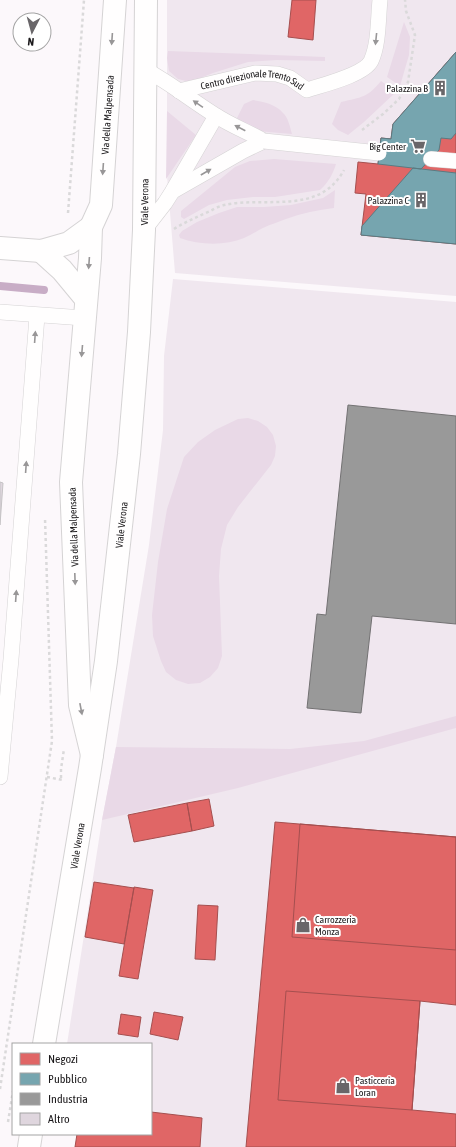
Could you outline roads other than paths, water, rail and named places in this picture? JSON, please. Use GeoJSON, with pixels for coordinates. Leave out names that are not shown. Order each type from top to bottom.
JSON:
{"type":"FeatureCollection","features":[{"type":"Feature","properties":{"kind":"main road","name":"Via della Malpensada"},"geometry":{"type":"LineString","coordinates":[[92,755],[80,705],[71,482],[91,227],[101,205],[115,0]]}},
{"type":"Feature","properties":{"kind":"main road","name":"Viale Verona"},"geometry":{"type":"LineString","coordinates":[[44,1043],[92,755],[106,661],[129,454],[139,332],[144,230],[146,0]]}},
{"type":"Feature","properties":{"kind":"main road","name":"Via della Malpensada"},"geometry":{"type":"LineString","coordinates":[[0,248],[41,251],[70,243],[91,227]]}},
{"type":"Feature","properties":{"kind":"main road"},"geometry":{"type":"LineString","coordinates":[[41,251],[62,270],[85,308]]}},
{"type":"Feature","properties":{"kind":"main road"},"geometry":{"type":"LineString","coordinates":[[29,1147],[30,1135]]}},
{"type":"Feature","properties":{"kind":"lane","name":"Centro direzionale Trento Sud"},"geometry":{"type":"LineString","coordinates":[[179,91],[255,74],[277,74],[284,76],[290,78],[307,90],[359,72],[370,62],[376,47],[380,0]]}},
{"type":"Feature","properties":{"kind":"lane"},"geometry":{"type":"LineString","coordinates":[[146,70],[162,78],[179,91]]}},
{"type":"Feature","properties":{"kind":"lane","name":"Centro direzionale Trento Sud"},"geometry":{"type":"LineString","coordinates":[[179,91],[216,116],[264,141]]}},
{"type":"Feature","properties":{"kind":"lane"},"geometry":{"type":"LineString","coordinates":[[144,230],[172,192],[216,116]]}},
{"type":"Feature","properties":{"kind":"lane"},"geometry":{"type":"LineString","coordinates":[[172,192],[243,151],[264,141],[379,153]]}},
{"type":"Feature","properties":{"kind":"lane"},"geometry":{"type":"LineString","coordinates":[[431,159],[456,161]]}},
{"type":"Feature","properties":{"kind":"lane"},"geometry":{"type":"LineString","coordinates":[[0,312],[37,316],[85,308]]}},
{"type":"Feature","properties":{"kind":"lane"},"geometry":{"type":"LineString","coordinates":[[0,777],[6,635],[37,316]]}},
{"type":"Feature","properties":{"kind":"waterway"},"geometry":{"type":"LineString","coordinates":[[0,286],[44,290]]}},
{"type":"Feature","properties":{"kind":"place","name":"Palazzina B"},"geometry":{"type":"Point","coordinates":[440,88]}},
{"type":"Feature","properties":{"kind":"place","name":"Big Center"},"geometry":{"type":"Point","coordinates":[418,146]}},
{"type":"Feature","properties":{"kind":"place","name":"Palazzina C"},"geometry":{"type":"Point","coordinates":[421,200]}},
{"type":"Feature","properties":{"kind":"place","name":"Carrozzeria Monza"},"geometry":{"type":"Point","coordinates":[303,925]}},
{"type":"Feature","properties":{"kind":"place","name":"Pasticceria Loran"},"geometry":{"type":"Point","coordinates":[343,1086]}}]}
